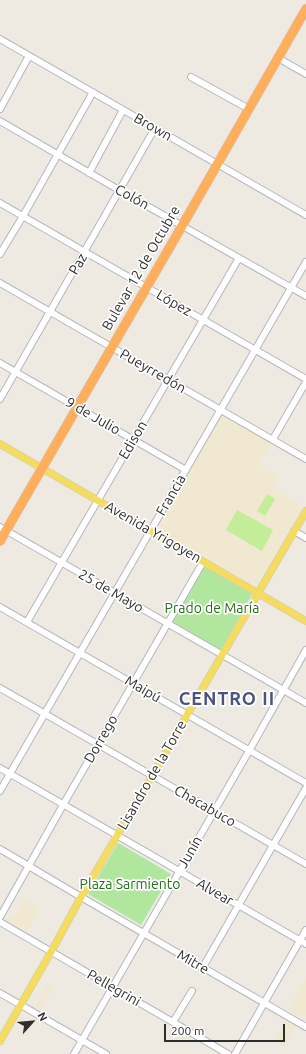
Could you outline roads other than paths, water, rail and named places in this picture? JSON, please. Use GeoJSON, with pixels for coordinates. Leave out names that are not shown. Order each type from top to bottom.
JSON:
{"type":"FeatureCollection","features":[{"type":"Feature","properties":{"kind":"highway","name":"Bulevar 12 de Octubre"},"geometry":{"type":"LineString","coordinates":[[0,541],[3,528],[42,468],[306,9]]}},
{"type":"Feature","properties":{"kind":"main road","name":"Avenida Yrigoyen"},"geometry":{"type":"LineString","coordinates":[[0,444],[306,620]]}},
{"type":"Feature","properties":{"kind":"main road","name":"Lisandro de la Torre"},"geometry":{"type":"LineString","coordinates":[[0,1041],[51,952],[80,897],[306,511]]}},
{"type":"Feature","properties":{"kind":"street","name":"Brown"},"geometry":{"type":"LineString","coordinates":[[0,39],[306,216]]}},
{"type":"Feature","properties":{"kind":"street"},"geometry":{"type":"LineString","coordinates":[[0,109],[29,56]]}},
{"type":"Feature","properties":{"kind":"street"},"geometry":{"type":"LineString","coordinates":[[278,58],[306,74]]}},
{"type":"Feature","properties":{"kind":"street"},"geometry":{"type":"LineString","coordinates":[[192,77],[248,109]]}},
{"type":"Feature","properties":{"kind":"street"},"geometry":{"type":"LineString","coordinates":[[0,254],[23,216],[92,92]]}},
{"type":"Feature","properties":{"kind":"street"},"geometry":{"type":"LineString","coordinates":[[89,173],[123,110]]}},
{"type":"Feature","properties":{"kind":"street","name":"Colón"},"geometry":{"type":"LineString","coordinates":[[0,121],[306,296]]}},
{"type":"Feature","properties":{"kind":"street","name":"Paz"},"geometry":{"type":"LineString","coordinates":[[0,399],[155,128]]}},
{"type":"Feature","properties":{"kind":"street","name":"López"},"geometry":{"type":"LineString","coordinates":[[0,203],[306,378]]}},
{"type":"Feature","properties":{"kind":"street","name":"Edison"},"geometry":{"type":"LineString","coordinates":[[27,622],[239,258]]}},
{"type":"Feature","properties":{"kind":"street","name":"Francia"},"geometry":{"type":"LineString","coordinates":[[0,791],[306,262]]}},
{"type":"Feature","properties":{"kind":"street","name":"Pueyrredón"},"geometry":{"type":"LineString","coordinates":[[0,283],[306,458]]}},
{"type":"Feature","properties":{"kind":"street","name":"9 de Julio"},"geometry":{"type":"LineString","coordinates":[[0,363],[186,470]]}},
{"type":"Feature","properties":{"kind":"street"},"geometry":{"type":"LineString","coordinates":[[273,439],[306,382]]}},
{"type":"Feature","properties":{"kind":"street","name":"25 de Mayo"},"geometry":{"type":"LineString","coordinates":[[3,528],[306,703]]}},
{"type":"Feature","properties":{"kind":"street"},"geometry":{"type":"LineString","coordinates":[[294,531],[306,538]]}},
{"type":"Feature","properties":{"kind":"street","name":"Dorrego"},"geometry":{"type":"LineString","coordinates":[[0,917],[63,804],[203,562]]}},
{"type":"Feature","properties":{"kind":"street","name":"Maipú"},"geometry":{"type":"LineString","coordinates":[[0,607],[306,783]]}},
{"type":"Feature","properties":{"kind":"street","name":"Junín"},"geometry":{"type":"LineString","coordinates":[[74,1054],[306,650]]}},
{"type":"Feature","properties":{"kind":"street","name":"Chacabuco"},"geometry":{"type":"LineString","coordinates":[[0,688],[306,864]]}},
{"type":"Feature","properties":{"kind":"street","name":"Alvear"},"geometry":{"type":"LineString","coordinates":[[0,768],[306,944]]}},
{"type":"Feature","properties":{"kind":"street"},"geometry":{"type":"LineString","coordinates":[[203,968],[306,788]]}},
{"type":"Feature","properties":{"kind":"street","name":"Mitre"},"geometry":{"type":"LineString","coordinates":[[0,849],[80,897],[306,1027]]}},
{"type":"Feature","properties":{"kind":"street","name":"Pellegrini"},"geometry":{"type":"LineString","coordinates":[[0,922],[228,1054]]}},
{"type":"Feature","properties":{"kind":"street"},"geometry":{"type":"LineString","coordinates":[[235,1054],[306,930]]}},
{"type":"Feature","properties":{"kind":"street"},"geometry":{"type":"LineString","coordinates":[[173,1022],[192,991]]}},
{"type":"Feature","properties":{"kind":"street"},"geometry":{"type":"LineString","coordinates":[[0,993],[106,1054]]}},
{"type":"Feature","properties":{"kind":"district","name":"CENTRO II"},"geometry":{"type":"Point","coordinates":[227,699]}},
{"type":"Feature","properties":{"kind":"park label","name":"Prado de María"},"geometry":{"type":"Point","coordinates":[212,608]}},
{"type":"Feature","properties":{"kind":"park label","name":"Plaza Sarmiento"},"geometry":{"type":"Point","coordinates":[130,884]}}]}
